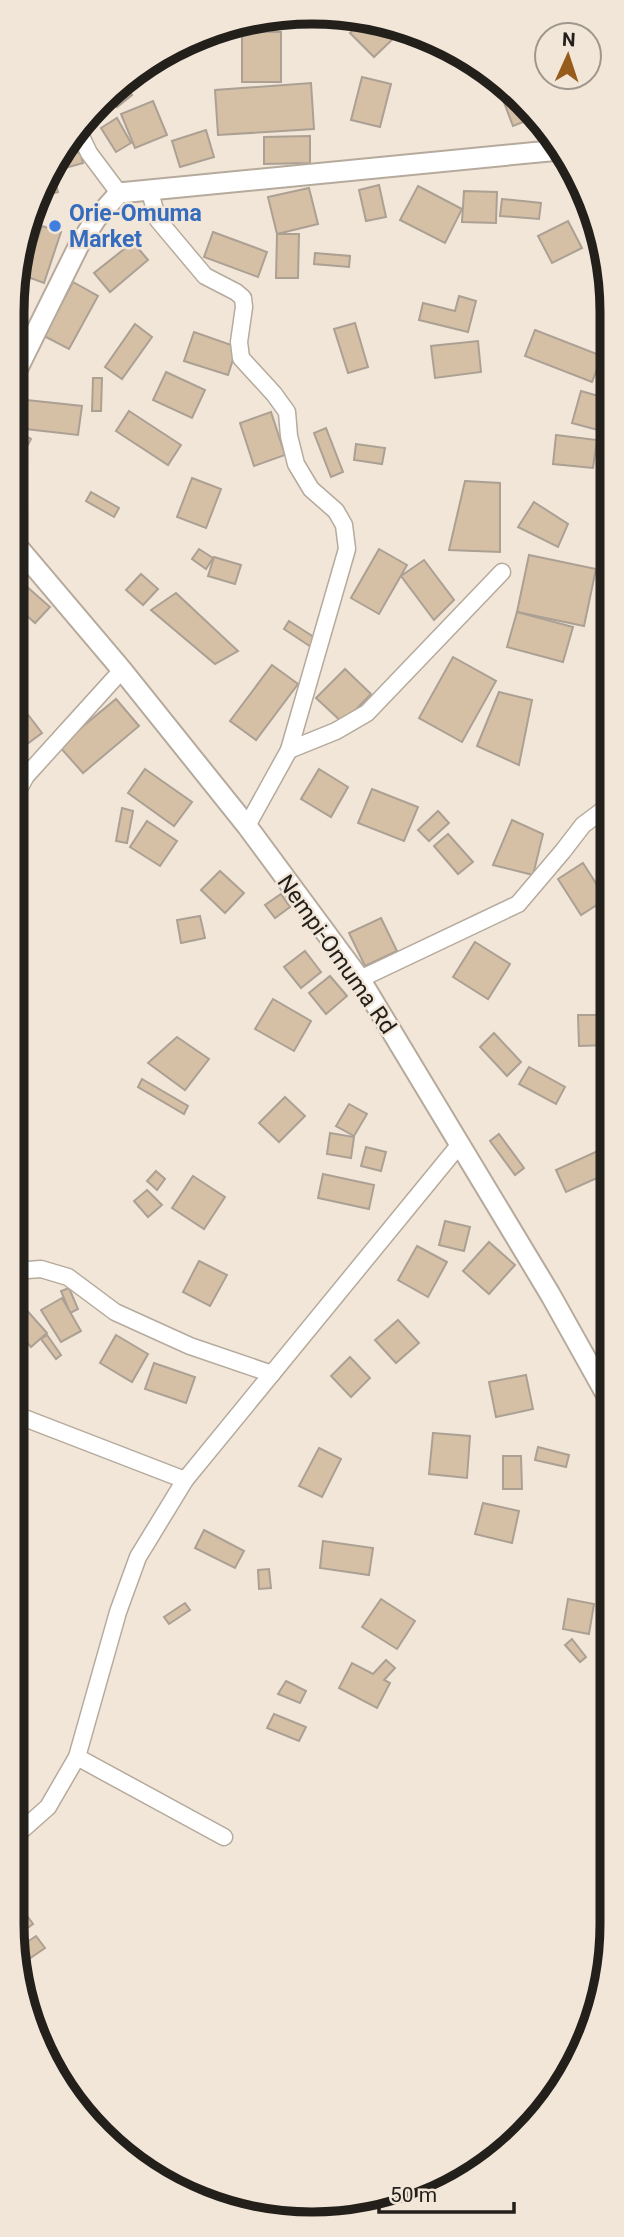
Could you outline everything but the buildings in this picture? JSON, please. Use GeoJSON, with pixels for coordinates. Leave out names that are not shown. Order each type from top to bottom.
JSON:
{"type":"FeatureCollection","features":[{"type":"Feature","properties":{"kind":"street"},"geometry":{"type":"LineString","coordinates":[[82,139],[89,153],[119,193]]}},
{"type":"Feature","properties":{"kind":"street"},"geometry":{"type":"LineString","coordinates":[[24,356],[79,245],[96,219],[119,193],[550,151]]}},
{"type":"Feature","properties":{"kind":"street"},"geometry":{"type":"LineString","coordinates":[[149,189],[158,220],[205,276],[243,298],[239,342],[241,358],[274,394],[286,412],[296,464],[311,489],[336,511],[344,525],[347,549],[289,750],[247,826]]}},
{"type":"Feature","properties":{"kind":"street","name":"Nempi-Omuma Rd"},"geometry":{"type":"LineString","coordinates":[[24,554],[122,670],[247,826],[360,979],[551,1294],[600,1383]]}},
{"type":"Feature","properties":{"kind":"street"},"geometry":{"type":"LineString","coordinates":[[289,750],[336,731],[368,713],[502,572]]}},
{"type":"Feature","properties":{"kind":"street"},"geometry":{"type":"LineString","coordinates":[[24,780],[122,670]]}},
{"type":"Feature","properties":{"kind":"street"},"geometry":{"type":"LineString","coordinates":[[360,979],[518,904],[564,851],[583,824],[600,812]]}},
{"type":"Feature","properties":{"kind":"street"},"geometry":{"type":"LineString","coordinates":[[24,1828],[48,1807],[77,1757],[118,1612],[138,1557],[185,1480],[460,1144]]}},
{"type":"Feature","properties":{"kind":"street"},"geometry":{"type":"LineString","coordinates":[[24,1270],[41,1269],[68,1276],[115,1312],[190,1346],[272,1374]]}},
{"type":"Feature","properties":{"kind":"street"},"geometry":{"type":"LineString","coordinates":[[24,1418],[185,1480]]}},
{"type":"Feature","properties":{"kind":"street"},"geometry":{"type":"LineString","coordinates":[[77,1757],[225,1837]]}},
{"type":"Feature","properties":{"kind":"place","name":"Orie-Omuma Market"},"geometry":{"type":"Point","coordinates":[55,226]}}]}
